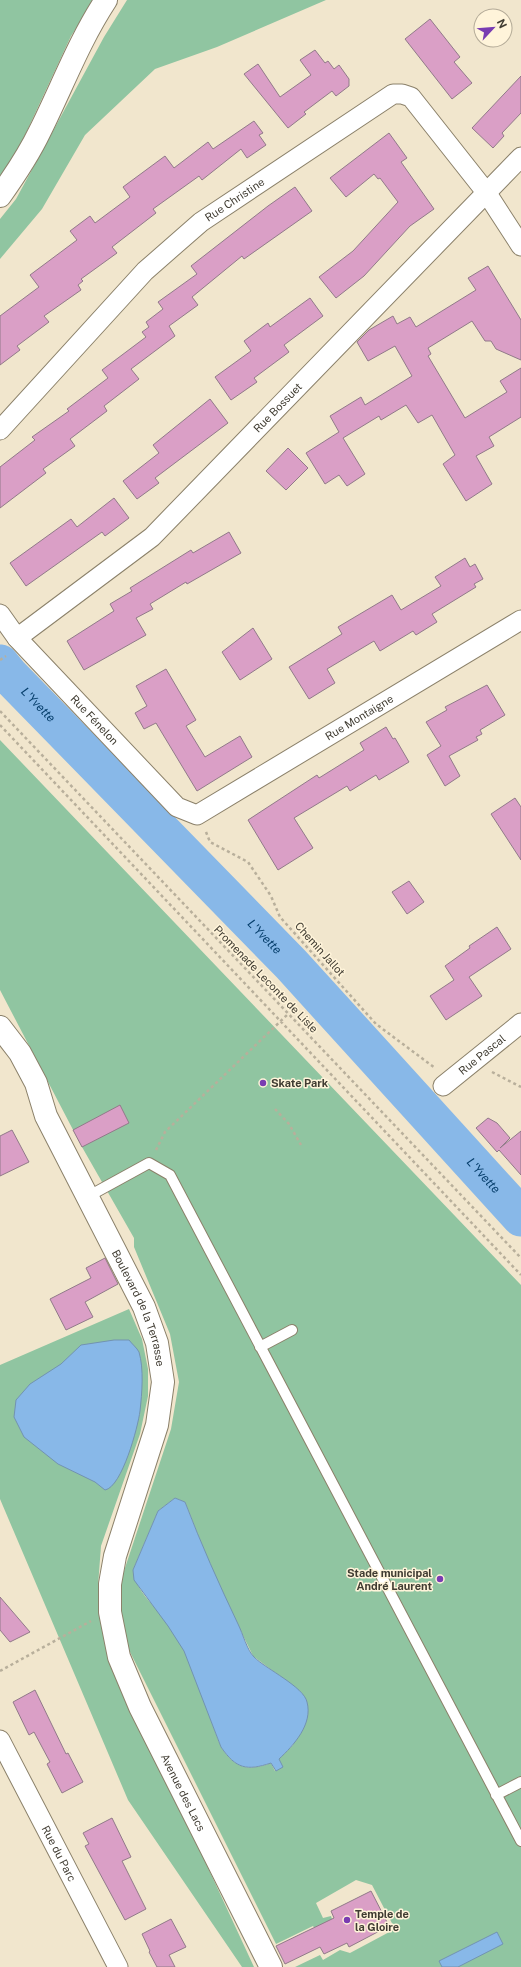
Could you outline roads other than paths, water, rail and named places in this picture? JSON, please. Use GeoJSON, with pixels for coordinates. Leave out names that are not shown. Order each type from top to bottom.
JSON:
{"type":"FeatureCollection","features":[{"type":"Feature","properties":{"kind":"main road"},"geometry":{"type":"LineString","coordinates":[[0,196],[19,169],[36,138],[92,22],[106,0]]}},
{"type":"Feature","properties":{"kind":"main road","name":"Boulevard de la Terrasse"},"geometry":{"type":"LineString","coordinates":[[0,1027],[20,1053],[36,1083],[46,1116],[144,1307],[157,1343],[163,1382],[157,1425],[115,1556],[110,1584],[110,1612]]}},
{"type":"Feature","properties":{"kind":"main road","name":"Avenue des Lacs"},"geometry":{"type":"LineString","coordinates":[[110,1612],[119,1657],[140,1707],[271,1967]]}},
{"type":"Feature","properties":{"kind":"street","name":"Rue Christine"},"geometry":{"type":"LineString","coordinates":[[0,430],[144,271],[201,222],[393,94],[402,94],[411,98],[486,192],[521,246]]}},
{"type":"Feature","properties":{"kind":"street","name":"Rue Bossuet"},"geometry":{"type":"LineString","coordinates":[[17,638],[152,537],[521,157]]}},
{"type":"Feature","properties":{"kind":"street","name":"Rue Fénelon"},"geometry":{"type":"LineString","coordinates":[[0,614],[17,638],[177,807],[197,815]]}},
{"type":"Feature","properties":{"kind":"street","name":"Rue Montaigne"},"geometry":{"type":"LineString","coordinates":[[197,815],[521,620]]}},
{"type":"Feature","properties":{"kind":"street","name":"Rue Pascal"},"geometry":{"type":"LineString","coordinates":[[448,1082],[521,1023]]}},
{"type":"Feature","properties":{"kind":"street","name":"Rue du Parc"},"geometry":{"type":"LineString","coordinates":[[0,1740],[118,1967]]}},
{"type":"Feature","properties":{"kind":"lane"},"geometry":{"type":"LineString","coordinates":[[87,1197],[149,1163],[170,1175],[521,1841]]}},
{"type":"Feature","properties":{"kind":"lane"},"geometry":{"type":"LineString","coordinates":[[260,1347],[292,1330]]}},
{"type":"Feature","properties":{"kind":"lane"},"geometry":{"type":"LineString","coordinates":[[496,1795],[521,1782]]}},
{"type":"Feature","properties":{"kind":"water"},"geometry":{"type":"Polygon","coordinates":[[[114,1340],[129,1340],[139,1352],[142,1366],[142,1389],[139,1419],[133,1442],[117,1479],[105,1490],[95,1482],[58,1464],[24,1437],[14,1417],[16,1400],[30,1384],[61,1364],[81,1345],[114,1340]]]}},
{"type":"Feature","properties":{"kind":"water"},"geometry":{"type":"Polygon","coordinates":[[[175,1498],[185,1502],[210,1564],[252,1654],[260,1662],[299,1690],[307,1702],[308,1710],[305,1726],[296,1741],[279,1759],[283,1767],[276,1771],[271,1763],[255,1767],[243,1766],[237,1764],[226,1754],[221,1747],[184,1651],[168,1626],[134,1580],[133,1570],[158,1511],[175,1498]]]}},
{"type":"Feature","properties":{"kind":"water"},"geometry":{"type":"Polygon","coordinates":[[[497,1932],[503,1944],[458,1967],[442,1967],[439,1961],[497,1932]]]}},
{"type":"Feature","properties":{"kind":"waterway","name":"L'Yvette"},"geometry":{"type":"LineString","coordinates":[[0,664],[291,964],[521,1217]]}},
{"type":"Feature","properties":{"kind":"place","name":"Skate Park"},"geometry":{"type":"Point","coordinates":[263,1083]}},
{"type":"Feature","properties":{"kind":"place","name":"Stade municipal André Laurent"},"geometry":{"type":"Point","coordinates":[440,1579]}},
{"type":"Feature","properties":{"kind":"place","name":"Temple de la Gloire"},"geometry":{"type":"Point","coordinates":[347,1920]}}]}
